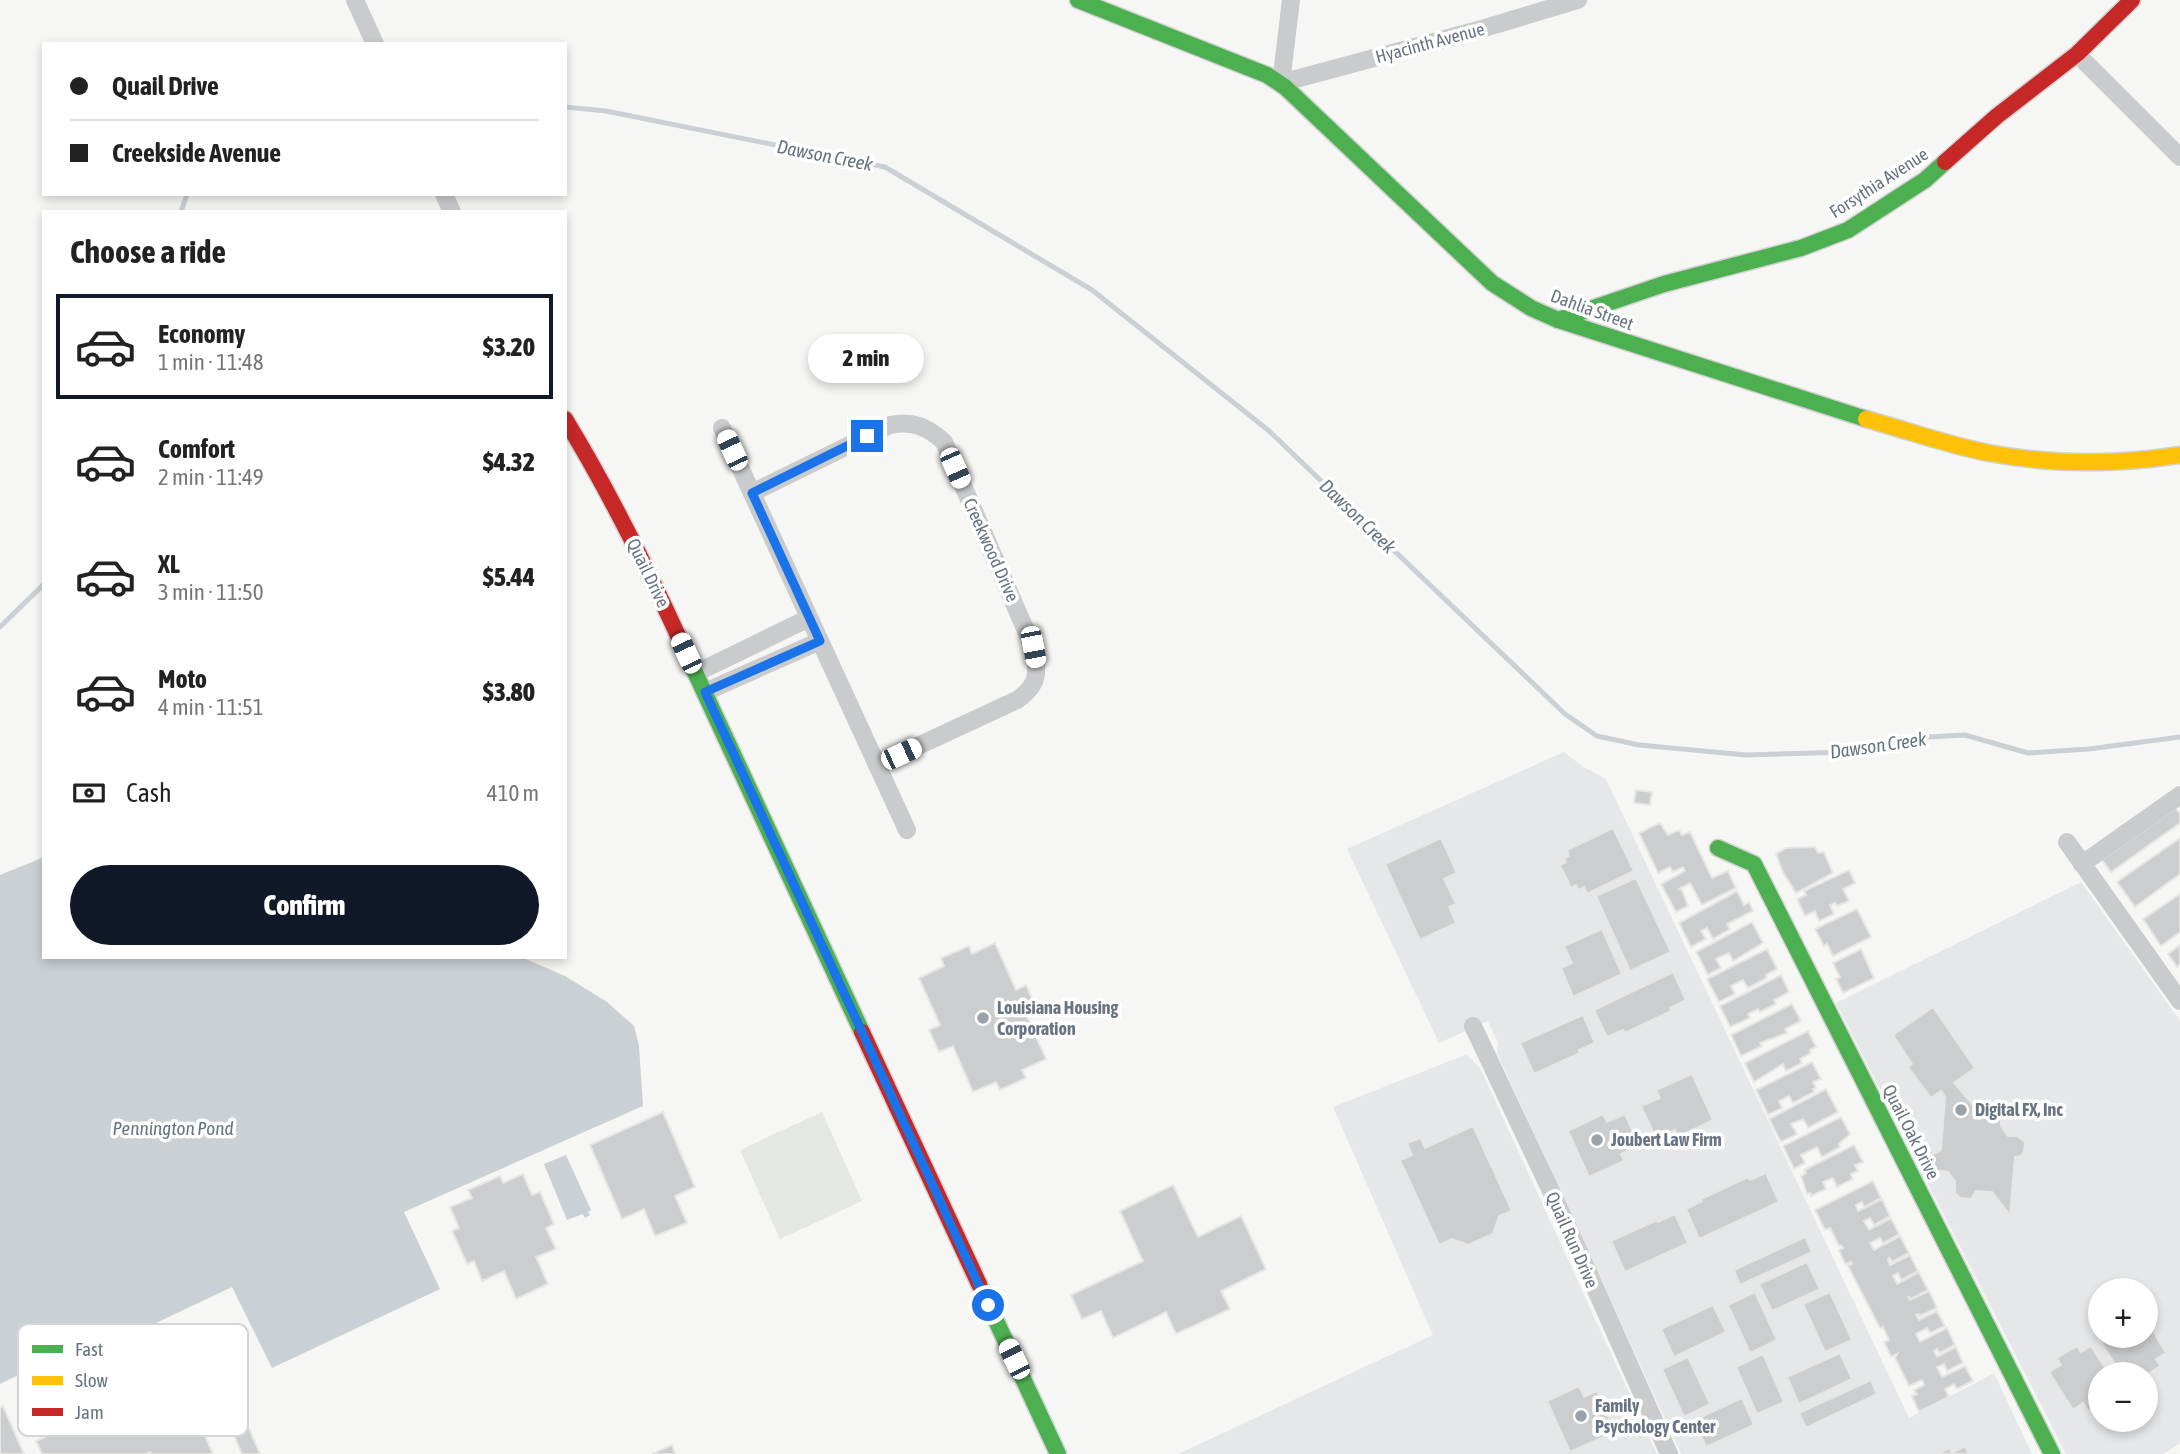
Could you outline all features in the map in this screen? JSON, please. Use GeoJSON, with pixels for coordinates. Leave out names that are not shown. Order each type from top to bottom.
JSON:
{"type":"FeatureCollection","features":[{"type":"Feature","properties":{"kind":"street","name":"Dahlia Street"},"geometry":{"type":"LineString","coordinates":[[1079,0],[1281,83],[1492,283],[1531,308],[1558,320],[1820,405],[2004,456],[2110,462],[2180,455]]}},
{"type":"Feature","properties":{"kind":"street"},"geometry":{"type":"LineString","coordinates":[[1281,83],[1292,0]]}},
{"type":"Feature","properties":{"kind":"street","name":"Hyacinth Avenue"},"geometry":{"type":"LineString","coordinates":[[1281,83],[1578,0]]}},
{"type":"Feature","properties":{"kind":"street","name":"Forsythia Avenue"},"geometry":{"type":"LineString","coordinates":[[1558,320],[1664,284],[1801,248],[1848,230],[1925,180],[1997,116],[2077,54],[2133,0]]}},
{"type":"Feature","properties":{"kind":"street"},"geometry":{"type":"LineString","coordinates":[[358,7],[374,42]]}},
{"type":"Feature","properties":{"kind":"street"},"geometry":{"type":"LineString","coordinates":[[2077,54],[2180,157]]}},
{"type":"Feature","properties":{"kind":"street","name":"Quail Drive"},"geometry":{"type":"LineString","coordinates":[[567,422],[610,496],[696,673],[1058,1454]]}},
{"type":"Feature","properties":{"kind":"street","name":"Creekwood Drive"},"geometry":{"type":"LineString","coordinates":[[752,493],[901,422],[924,427],[944,442],[1033,647],[1038,669],[1029,692],[1017,700],[877,765]]}},
{"type":"Feature","properties":{"kind":"street"},"geometry":{"type":"LineString","coordinates":[[722,428],[907,830]]}},
{"type":"Feature","properties":{"kind":"street"},"geometry":{"type":"LineString","coordinates":[[696,673],[809,618]]}},
{"type":"Feature","properties":{"kind":"street"},"geometry":{"type":"LineString","coordinates":[[705,692],[820,641]]}},
{"type":"Feature","properties":{"kind":"street"},"geometry":{"type":"LineString","coordinates":[[2082,864],[2180,795]]}},
{"type":"Feature","properties":{"kind":"street"},"geometry":{"type":"LineString","coordinates":[[2067,842],[2174,981],[2180,1000]]}},
{"type":"Feature","properties":{"kind":"street","name":"Quail Oak Drive"},"geometry":{"type":"LineString","coordinates":[[1717,848],[1754,864],[2052,1454]]}},
{"type":"Feature","properties":{"kind":"street","name":"Quail Run Drive"},"geometry":{"type":"LineString","coordinates":[[1473,1026],[1567,1225],[1669,1454]]}},
{"type":"Feature","properties":{"kind":"shaded area"},"geometry":{"type":"Polygon","coordinates":[[[1564,752],[1606,779],[1909,1418],[1994,1373],[2032,1454],[1681,1454],[1497,1053],[1498,1043],[1488,1021],[1439,1043],[1347,849],[1564,752]]]}},
{"type":"Feature","properties":{"kind":"shaded area"},"geometry":{"type":"Polygon","coordinates":[[[2081,882],[2180,1021],[2180,1443],[2164,1454],[2066,1454],[1836,1003],[2081,882]]]}},
{"type":"Feature","properties":{"kind":"shaded area"},"geometry":{"type":"Polygon","coordinates":[[[1465,1055],[1481,1070],[1657,1454],[1178,1454],[1433,1335],[1333,1107],[1465,1055]]]}},
{"type":"Feature","properties":{"kind":"shaded area"},"geometry":{"type":"Polygon","coordinates":[[[822,1112],[862,1201],[780,1239],[740,1150],[822,1112]]]}},
{"type":"Feature","properties":{"kind":"water","name":"Pennington Pond"},"geometry":{"type":"Polygon","coordinates":[[[42,858],[42,959],[526,959],[565,976],[607,1002],[634,1026],[639,1046],[643,1106],[404,1212],[440,1289],[272,1368],[232,1287],[154,1324],[18,1324],[18,1375],[0,1384],[0,875],[42,858]]]}},
{"type":"Feature","properties":{"kind":"water"},"geometry":{"type":"Polygon","coordinates":[[[566,1155],[591,1210],[588,1212],[590,1215],[585,1218],[583,1214],[567,1220],[544,1164],[566,1155]]]}},
{"type":"Feature","properties":{"kind":"building"},"geometry":{"type":"Polygon","coordinates":[[[1636,790],[1652,792],[1650,805],[1634,803],[1636,790]]]}},
{"type":"Feature","properties":{"kind":"building"},"geometry":{"type":"Polygon","coordinates":[[[2176,808],[2180,814],[2180,823],[2111,872],[2102,860],[2176,808]]]}},
{"type":"Feature","properties":{"kind":"building"},"geometry":{"type":"Polygon","coordinates":[[[1660,823],[1668,835],[1679,830],[1682,835],[1690,832],[1712,878],[1728,871],[1736,888],[1702,905],[1690,883],[1679,889],[1682,890],[1688,906],[1676,912],[1661,884],[1685,871],[1683,867],[1673,872],[1670,867],[1658,873],[1639,833],[1660,823]]]}},
{"type":"Feature","properties":{"kind":"building"},"geometry":{"type":"Polygon","coordinates":[[[1613,828],[1634,871],[1587,894],[1584,887],[1579,890],[1576,885],[1571,888],[1560,865],[1566,862],[1564,858],[1569,856],[1567,850],[1613,828]]]}},
{"type":"Feature","properties":{"kind":"building"},"geometry":{"type":"Polygon","coordinates":[[[1441,838],[1457,873],[1444,879],[1456,904],[1449,907],[1456,923],[1420,940],[1385,864],[1441,838]]]}},
{"type":"Feature","properties":{"kind":"building"},"geometry":{"type":"Polygon","coordinates":[[[2180,838],[2180,874],[2135,907],[2117,882],[2180,838]]]}},
{"type":"Feature","properties":{"kind":"building"},"geometry":{"type":"Polygon","coordinates":[[[1815,847],[1818,853],[1824,852],[1833,873],[1796,893],[1776,854],[1786,848],[1815,847]]]}},
{"type":"Feature","properties":{"kind":"building"},"geometry":{"type":"Polygon","coordinates":[[[1849,870],[1855,883],[1843,889],[1849,901],[1837,906],[1835,903],[1830,905],[1834,914],[1819,921],[1815,911],[1805,916],[1797,899],[1806,895],[1804,891],[1849,870]]]}},
{"type":"Feature","properties":{"kind":"building"},"geometry":{"type":"Polygon","coordinates":[[[1636,878],[1671,952],[1630,971],[1596,896],[1636,878]]]}},
{"type":"Feature","properties":{"kind":"building"},"geometry":{"type":"Polygon","coordinates":[[[1737,891],[1744,905],[1749,902],[1753,911],[1727,924],[1730,929],[1713,939],[1707,928],[1701,931],[1706,939],[1691,947],[1679,923],[1737,891]]]}},
{"type":"Feature","properties":{"kind":"building"},"geometry":{"type":"Polygon","coordinates":[[[2180,894],[2180,932],[2161,946],[2143,919],[2180,894]]]}},
{"type":"Feature","properties":{"kind":"building"},"geometry":{"type":"Polygon","coordinates":[[[1857,909],[1871,937],[1833,956],[1815,929],[1857,909]]]}},
{"type":"Feature","properties":{"kind":"building"},"geometry":{"type":"Polygon","coordinates":[[[1752,922],[1763,943],[1733,961],[1729,953],[1716,959],[1721,968],[1708,975],[1696,952],[1752,922]]]}},
{"type":"Feature","properties":{"kind":"building"},"geometry":{"type":"Polygon","coordinates":[[[1602,929],[1622,974],[1573,997],[1561,968],[1572,963],[1564,946],[1602,929]]]}},
{"type":"Feature","properties":{"kind":"building","name":"Louisiana Housing Corporation"},"geometry":{"type":"Polygon","coordinates":[[[995,943],[1016,990],[1026,985],[1036,1007],[1025,1012],[1046,1059],[1022,1070],[1026,1078],[1000,1090],[996,1082],[973,1092],[953,1046],[939,1052],[929,1030],[940,1025],[919,978],[944,966],[941,958],[969,946],[972,954],[995,943]]]}},
{"type":"Feature","properties":{"kind":"building"},"geometry":{"type":"Polygon","coordinates":[[[2180,945],[2180,964],[2177,967],[2168,954],[2180,945]]]}},
{"type":"Feature","properties":{"kind":"building"},"geometry":{"type":"Polygon","coordinates":[[[1767,949],[1777,969],[1748,988],[1743,980],[1731,986],[1735,994],[1719,1002],[1707,979],[1767,949]]]}},
{"type":"Feature","properties":{"kind":"building"},"geometry":{"type":"Polygon","coordinates":[[[1861,949],[1874,978],[1843,993],[1836,979],[1840,977],[1833,963],[1861,949]]]}},
{"type":"Feature","properties":{"kind":"building"},"geometry":{"type":"Polygon","coordinates":[[[1673,972],[1686,1000],[1670,1008],[1671,1011],[1625,1033],[1623,1030],[1607,1037],[1594,1010],[1673,972]]]}},
{"type":"Feature","properties":{"kind":"building"},"geometry":{"type":"Polygon","coordinates":[[[1781,975],[1789,992],[1774,1000],[1776,1004],[1760,1012],[1758,1009],[1748,1014],[1750,1018],[1730,1027],[1720,1006],[1781,975]]]}},
{"type":"Feature","properties":{"kind":"building"},"geometry":{"type":"Polygon","coordinates":[[[1792,1004],[1801,1021],[1785,1029],[1787,1033],[1760,1043],[1762,1046],[1741,1056],[1731,1035],[1792,1004]]]}},
{"type":"Feature","properties":{"kind":"building","name":"Digital FX, Inc"},"geometry":{"type":"Polygon","coordinates":[[[1933,1007],[1975,1068],[1954,1083],[1981,1114],[1988,1108],[1996,1110],[2001,1116],[2001,1126],[2008,1136],[2017,1136],[2025,1142],[2021,1156],[2015,1157],[2010,1215],[1992,1192],[1976,1191],[1971,1199],[1960,1198],[1955,1193],[1955,1181],[1948,1172],[1935,1170],[1931,1164],[1933,1154],[1941,1150],[1945,1097],[1941,1091],[1931,1098],[1908,1067],[1912,1064],[1893,1035],[1933,1007]]]}},
{"type":"Feature","properties":{"kind":"building"},"geometry":{"type":"Polygon","coordinates":[[[1583,1015],[1595,1043],[1579,1050],[1580,1053],[1534,1074],[1520,1043],[1583,1015]]]}},
{"type":"Feature","properties":{"kind":"building"},"geometry":{"type":"Polygon","coordinates":[[[1808,1031],[1816,1047],[1800,1059],[1802,1063],[1786,1071],[1783,1064],[1754,1082],[1745,1063],[1808,1031]]]}},
{"type":"Feature","properties":{"kind":"building"},"geometry":{"type":"Polygon","coordinates":[[[1812,1062],[1821,1079],[1813,1082],[1816,1088],[1813,1089],[1814,1092],[1793,1103],[1789,1096],[1779,1101],[1782,1108],[1768,1115],[1756,1090],[1812,1062]]]}},
{"type":"Feature","properties":{"kind":"building"},"geometry":{"type":"Polygon","coordinates":[[[1692,1074],[1713,1120],[1678,1137],[1675,1130],[1656,1138],[1641,1106],[1660,1098],[1656,1090],[1692,1074]]]}},
{"type":"Feature","properties":{"kind":"building"},"geometry":{"type":"Polygon","coordinates":[[[1826,1089],[1838,1112],[1808,1128],[1803,1119],[1791,1124],[1797,1134],[1781,1142],[1769,1119],[1826,1089]]]}},
{"type":"Feature","properties":{"kind":"building"},"geometry":{"type":"Polygon","coordinates":[[[663,1112],[695,1187],[675,1196],[687,1223],[655,1236],[644,1209],[622,1219],[590,1145],[663,1112]]]}},
{"type":"Feature","properties":{"kind":"building"},"geometry":{"type":"Polygon","coordinates":[[[1603,1114],[1607,1122],[1625,1114],[1639,1145],[1621,1154],[1624,1161],[1589,1177],[1568,1131],[1603,1114]]]}},
{"type":"Feature","properties":{"kind":"building"},"geometry":{"type":"Polygon","coordinates":[[[1841,1117],[1850,1134],[1839,1144],[1840,1147],[1822,1157],[1817,1147],[1801,1155],[1805,1163],[1794,1169],[1783,1146],[1841,1117]]]}},
{"type":"Feature","properties":{"kind":"building"},"geometry":{"type":"Polygon","coordinates":[[[1473,1126],[1512,1211],[1499,1216],[1493,1234],[1468,1245],[1452,1239],[1439,1245],[1400,1160],[1412,1155],[1407,1143],[1421,1138],[1425,1148],[1473,1126]]]}},
{"type":"Feature","properties":{"kind":"building"},"geometry":{"type":"Polygon","coordinates":[[[1854,1145],[1863,1162],[1855,1165],[1858,1171],[1851,1174],[1853,1179],[1837,1187],[1833,1178],[1823,1182],[1826,1189],[1811,1196],[1810,1193],[1807,1194],[1801,1176],[1806,1173],[1804,1170],[1854,1145]]]}},
{"type":"Feature","properties":{"kind":"building"},"geometry":{"type":"Polygon","coordinates":[[[1766,1173],[1779,1202],[1699,1239],[1686,1209],[1748,1177],[1750,1180],[1766,1173]]]}},
{"type":"Feature","properties":{"kind":"building"},"geometry":{"type":"Polygon","coordinates":[[[523,1174],[532,1195],[540,1192],[554,1224],[546,1228],[556,1249],[536,1257],[548,1284],[516,1299],[504,1271],[482,1281],[474,1261],[467,1264],[452,1231],[459,1228],[450,1207],[472,1198],[468,1190],[500,1176],[503,1183],[523,1174]]]}},
{"type":"Feature","properties":{"kind":"building"},"geometry":{"type":"Polygon","coordinates":[[[1873,1181],[1881,1198],[1864,1207],[1862,1202],[1856,1205],[1858,1211],[1882,1199],[1890,1216],[1874,1225],[1870,1218],[1864,1221],[1869,1230],[1891,1218],[1899,1234],[1883,1243],[1880,1238],[1870,1243],[1874,1250],[1900,1236],[1909,1253],[1892,1262],[1888,1259],[1890,1265],[1910,1255],[1918,1271],[1901,1280],[1898,1273],[1893,1276],[1897,1284],[1919,1272],[1928,1290],[1911,1299],[1908,1296],[1910,1300],[1929,1291],[1937,1308],[1920,1316],[1916,1315],[1919,1320],[1937,1311],[1945,1326],[1930,1333],[1927,1328],[1916,1334],[1920,1342],[1947,1328],[1955,1345],[1939,1353],[1937,1349],[1934,1351],[1937,1357],[1956,1347],[1963,1363],[1947,1371],[1944,1364],[1937,1367],[1942,1377],[1965,1366],[1973,1381],[1957,1389],[1954,1384],[1945,1389],[1949,1397],[1919,1412],[1912,1396],[1917,1394],[1914,1390],[1924,1385],[1922,1380],[1909,1386],[1895,1358],[1897,1354],[1891,1357],[1884,1342],[1889,1340],[1883,1327],[1880,1328],[1848,1266],[1851,1262],[1845,1264],[1839,1250],[1843,1248],[1839,1246],[1830,1228],[1825,1230],[1815,1210],[1873,1181]]]}},
{"type":"Feature","properties":{"kind":"building"},"geometry":{"type":"Polygon","coordinates":[[[1173,1185],[1198,1237],[1241,1216],[1266,1269],[1221,1291],[1230,1309],[1176,1334],[1166,1312],[1113,1338],[1101,1311],[1082,1319],[1071,1295],[1143,1261],[1120,1211],[1173,1185]]]}},
{"type":"Feature","properties":{"kind":"building"},"geometry":{"type":"Polygon","coordinates":[[[1675,1214],[1688,1243],[1625,1272],[1611,1241],[1675,1214]]]}},
{"type":"Feature","properties":{"kind":"building"},"geometry":{"type":"Polygon","coordinates":[[[1805,1237],[1812,1252],[1740,1285],[1734,1270],[1805,1237]]]}},
{"type":"Feature","properties":{"kind":"building"},"geometry":{"type":"Polygon","coordinates":[[[1807,1262],[1820,1289],[1772,1311],[1759,1284],[1807,1262]]]}},
{"type":"Feature","properties":{"kind":"building"},"geometry":{"type":"Polygon","coordinates":[[[1755,1292],[1777,1340],[1750,1353],[1728,1305],[1755,1292]]]}},
{"type":"Feature","properties":{"kind":"building"},"geometry":{"type":"Polygon","coordinates":[[[1830,1292],[1852,1340],[1825,1352],[1803,1304],[1830,1292]]]}},
{"type":"Feature","properties":{"kind":"building"},"geometry":{"type":"Polygon","coordinates":[[[1713,1305],[1726,1332],[1674,1357],[1661,1329],[1713,1305]]]}},
{"type":"Feature","properties":{"kind":"building"},"geometry":{"type":"Polygon","coordinates":[[[2158,1339],[2166,1353],[2156,1359],[2158,1362],[2114,1362],[2105,1348],[2158,1348],[2158,1339]]]}},
{"type":"Feature","properties":{"kind":"building"},"geometry":{"type":"Polygon","coordinates":[[[2077,1346],[2081,1352],[2092,1348],[2101,1362],[2088,1362],[2088,1411],[2083,1403],[2073,1410],[2049,1372],[2061,1365],[2057,1358],[2077,1346]]]}},
{"type":"Feature","properties":{"kind":"building"},"geometry":{"type":"Polygon","coordinates":[[[1840,1353],[1852,1379],[1799,1404],[1787,1377],[1840,1353]]]}},
{"type":"Feature","properties":{"kind":"building"},"geometry":{"type":"Polygon","coordinates":[[[1763,1354],[1784,1402],[1757,1414],[1736,1367],[1763,1354]]]}},
{"type":"Feature","properties":{"kind":"building"},"geometry":{"type":"Polygon","coordinates":[[[1688,1357],[1710,1404],[1684,1417],[1662,1369],[1688,1357]]]}},
{"type":"Feature","properties":{"kind":"building"},"geometry":{"type":"Polygon","coordinates":[[[1871,1380],[1877,1394],[1806,1428],[1799,1413],[1871,1380]]]}},
{"type":"Feature","properties":{"kind":"building","name":"Family Psychology Center"},"geometry":{"type":"Polygon","coordinates":[[[1579,1386],[1584,1397],[1597,1391],[1615,1432],[1570,1452],[1547,1401],[1579,1386]]]}},
{"type":"Feature","properties":{"kind":"building"},"geometry":{"type":"Polygon","coordinates":[[[1742,1398],[1754,1425],[1706,1447],[1694,1420],[1742,1398]]]}},
{"type":"Feature","properties":{"kind":"building"},"geometry":{"type":"Polygon","coordinates":[[[3,1406],[24,1454],[0,1454],[0,1408],[3,1406]]]}},
{"type":"Feature","properties":{"kind":"building"},"geometry":{"type":"Polygon","coordinates":[[[248,1427],[260,1454],[242,1454],[234,1436],[248,1436],[248,1427]]]}},
{"type":"Feature","properties":{"kind":"building"},"geometry":{"type":"Polygon","coordinates":[[[47,1436],[205,1436],[213,1454],[42,1454],[36,1441],[47,1436]]]}},
{"type":"Feature","properties":{"kind":"building"},"geometry":{"type":"Polygon","coordinates":[[[672,1445],[675,1454],[652,1454],[672,1445]]]}},
{"type":"Feature","properties":{"kind":"building"},"geometry":{"type":"Polygon","coordinates":[[[1965,1446],[1969,1454],[1937,1454],[1950,1448],[1952,1453],[1965,1446]]]}},
{"type":"Feature","properties":{"kind":"waterway","name":"Dawson Creek"},"geometry":{"type":"LineString","coordinates":[[567,107],[606,111],[885,167],[1092,290],[1268,430],[1565,714],[1597,736],[1639,745],[1746,755],[1848,752],[1928,737],[1965,735],[2028,753],[2089,749],[2180,737]]}},
{"type":"Feature","properties":{"kind":"waterway","name":"Dawson Creek"},"geometry":{"type":"LineString","coordinates":[[182,210],[186,196]]}},
{"type":"Feature","properties":{"kind":"waterway","name":"Dawson Creek"},"geometry":{"type":"LineString","coordinates":[[0,627],[42,586]]}},
{"type":"Feature","properties":{"kind":"traffic: fast"},"geometry":{"type":"LineString","coordinates":[[1078,0],[1267,75],[1285,87],[1492,283],[1531,308],[1558,320],[1866,419]]}},
{"type":"Feature","properties":{"kind":"traffic: fast"},"geometry":{"type":"LineString","coordinates":[[1558,320],[1664,284],[1801,248],[1848,230],[1925,180],[1945,162]]}},
{"type":"Feature","properties":{"kind":"traffic: fast"},"geometry":{"type":"LineString","coordinates":[[681,642],[862,1032]]}},
{"type":"Feature","properties":{"kind":"traffic: fast"},"geometry":{"type":"LineString","coordinates":[[1718,848],[1754,864],[2052,1454]]}},
{"type":"Feature","properties":{"kind":"traffic: fast"},"geometry":{"type":"LineString","coordinates":[[979,1284],[1058,1454]]}},
{"type":"Feature","properties":{"kind":"traffic: slow"},"geometry":{"type":"LineString","coordinates":[[1866,419],[1973,450],[2037,460],[2108,462],[2180,455]]}},
{"type":"Feature","properties":{"kind":"traffic: jam"},"geometry":{"type":"LineString","coordinates":[[1945,162],[1997,116],[2077,54],[2132,0]]}},
{"type":"Feature","properties":{"kind":"traffic: jam"},"geometry":{"type":"LineString","coordinates":[[567,422],[626,529],[681,642]]}},
{"type":"Feature","properties":{"kind":"traffic: jam"},"geometry":{"type":"LineString","coordinates":[[862,1032],[979,1284]]}},
{"type":"Feature","properties":{"kind":"place","name":"Louisiana Housing Corporation"},"geometry":{"type":"Point","coordinates":[983,1018]}},
{"type":"Feature","properties":{"kind":"place","name":"Digital FX, Inc"},"geometry":{"type":"Point","coordinates":[1961,1110]}},
{"type":"Feature","properties":{"kind":"place","name":"Joubert Law Firm"},"geometry":{"type":"Point","coordinates":[1597,1140]}},
{"type":"Feature","properties":{"kind":"place","name":"Family Psychology Center"},"geometry":{"type":"Point","coordinates":[1581,1416]}},
{"type":"Feature","properties":{"kind":"route"},"geometry":{"type":"LineString","coordinates":[[867,436],[752,493],[820,641],[705,692],[988,1305]]}}]}
